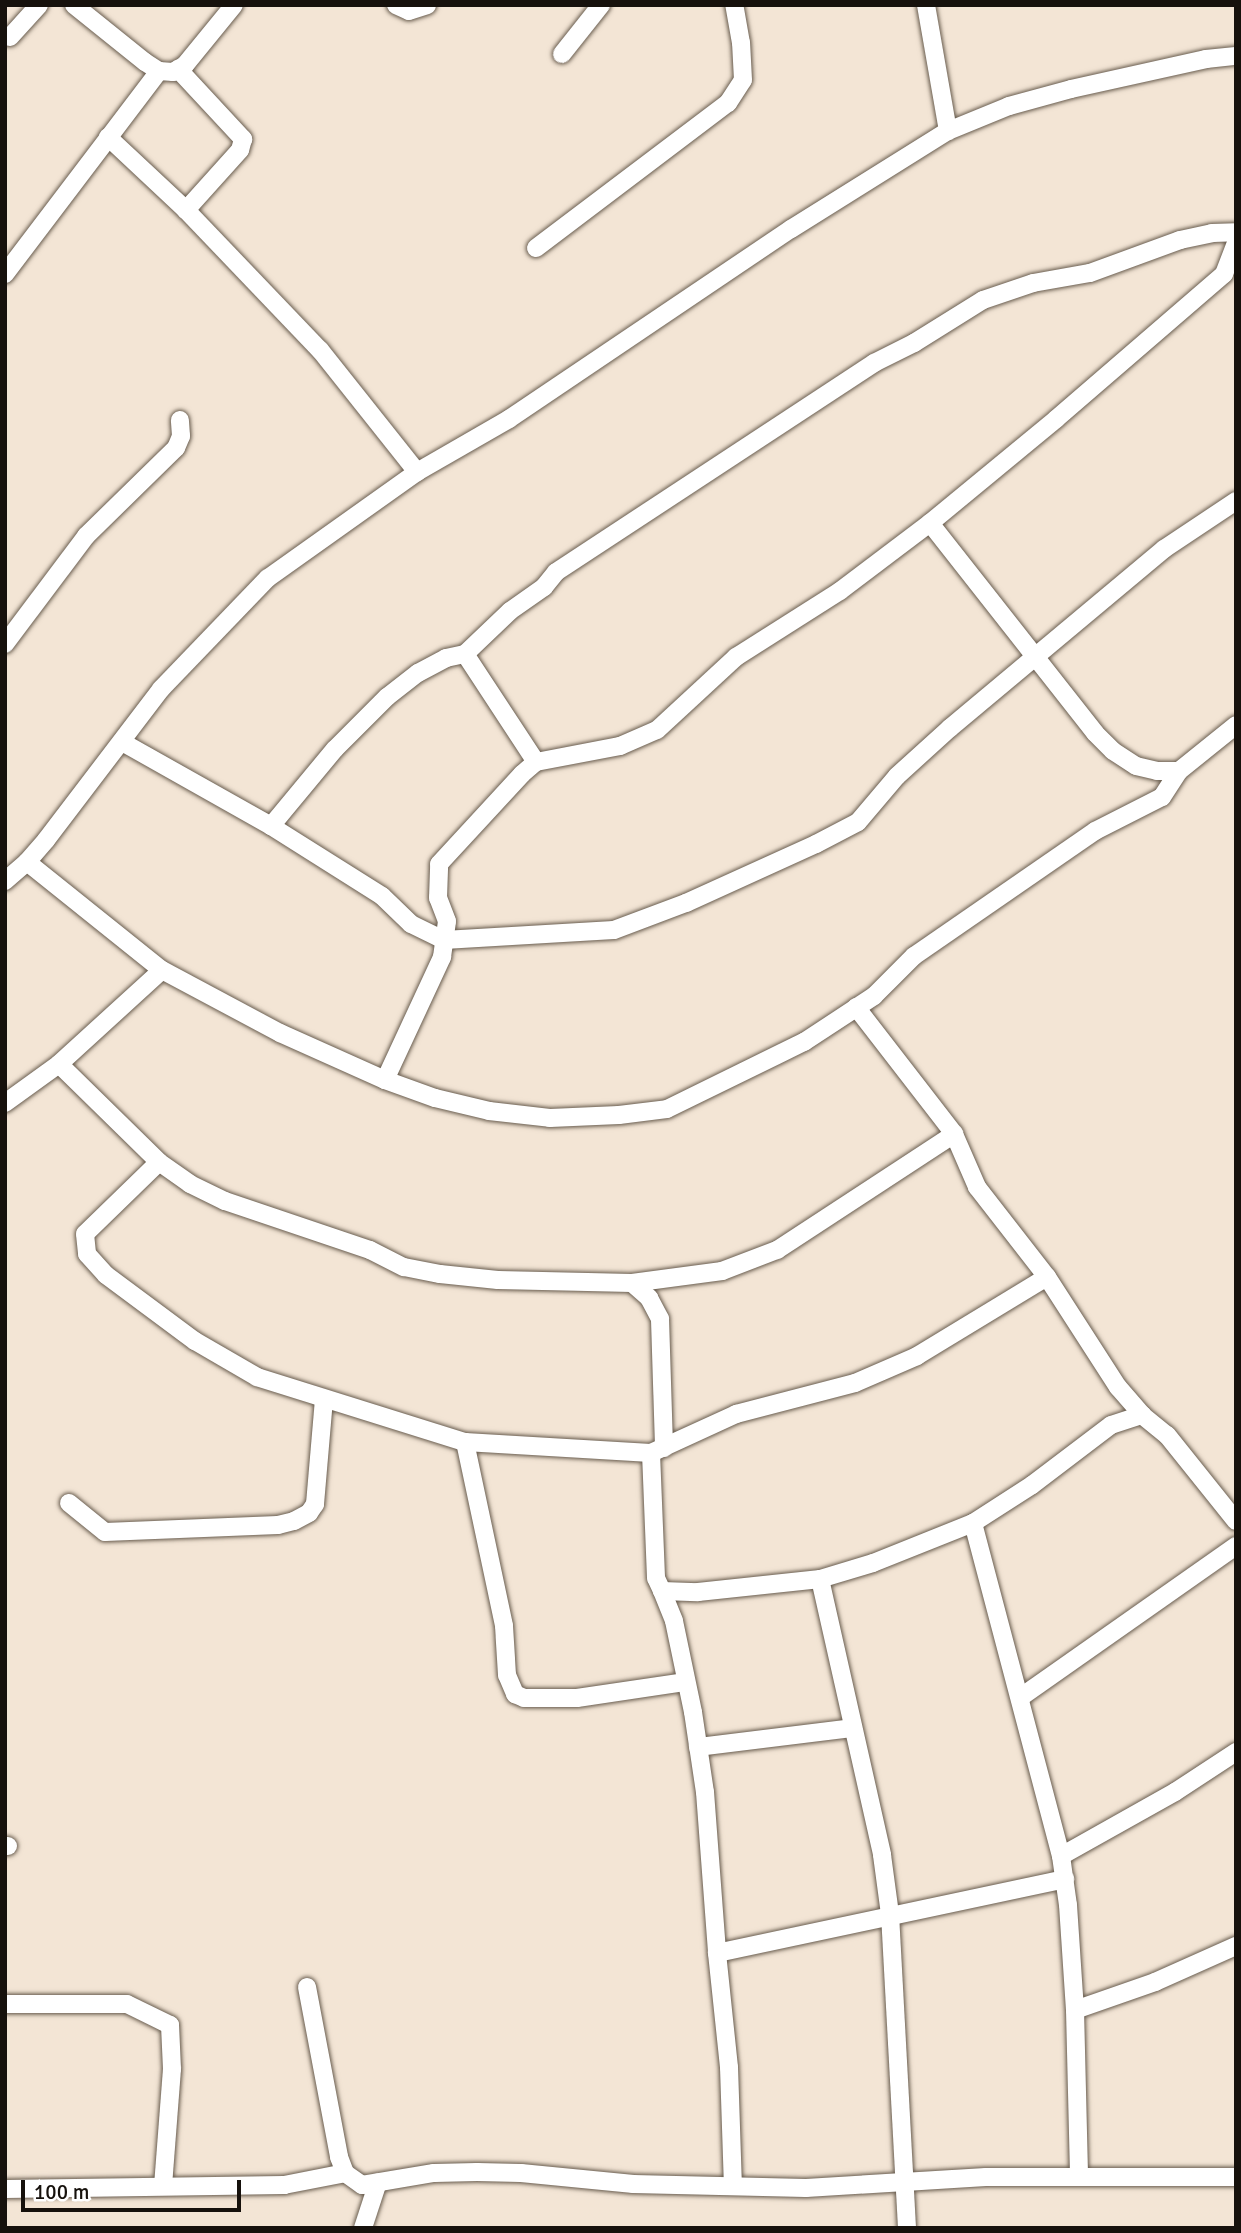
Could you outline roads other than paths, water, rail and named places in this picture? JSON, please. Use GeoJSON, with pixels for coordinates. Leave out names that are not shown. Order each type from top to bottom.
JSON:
{"type":"FeatureCollection","features":[{"type":"Feature","properties":{"kind":"street"},"geometry":{"type":"LineString","coordinates":[[10,37],[39,5]]}},
{"type":"Feature","properties":{"kind":"street"},"geometry":{"type":"LineString","coordinates":[[74,5],[159,71],[173,72],[234,5]]}},
{"type":"Feature","properties":{"kind":"street"},"geometry":{"type":"LineString","coordinates":[[396,5],[409,11],[427,5]]}},
{"type":"Feature","properties":{"kind":"street"},"geometry":{"type":"LineString","coordinates":[[562,54],[601,5]]}},
{"type":"Feature","properties":{"kind":"street"},"geometry":{"type":"LineString","coordinates":[[536,248],[728,103],[743,80],[741,43],[734,5]]}},
{"type":"Feature","properties":{"kind":"street"},"geometry":{"type":"LineString","coordinates":[[926,5],[948,131]]}},
{"type":"Feature","properties":{"kind":"street"},"geometry":{"type":"LineString","coordinates":[[5,881],[27,862],[161,689],[268,578],[417,472],[509,419],[791,229],[948,131],[1009,106],[1071,89],[1206,59],[1236,56]]}},
{"type":"Feature","properties":{"kind":"street"},"geometry":{"type":"LineString","coordinates":[[178,69],[243,139],[240,150],[186,210]]}},
{"type":"Feature","properties":{"kind":"street"},"geometry":{"type":"LineString","coordinates":[[5,274],[159,71]]}},
{"type":"Feature","properties":{"kind":"street"},"geometry":{"type":"LineString","coordinates":[[108,137],[186,210],[320,350],[417,472]]}},
{"type":"Feature","properties":{"kind":"street"},"geometry":{"type":"LineString","coordinates":[[271,826],[335,749],[387,697],[418,673],[446,658],[465,654],[510,611],[578,556],[874,363],[914,343],[983,300],[1033,283],[1090,273],[1180,240],[1212,233],[1236,232]]}},
{"type":"Feature","properties":{"kind":"street"},"geometry":{"type":"LineString","coordinates":[[385,1080],[433,980],[444,940],[447,921],[438,898],[439,864],[536,762],[620,746],[657,730],[736,657],[840,592],[930,523],[1224,274],[1236,243]]}},
{"type":"Feature","properties":{"kind":"street"},"geometry":{"type":"LineString","coordinates":[[5,644],[86,536],[176,448],[181,436],[180,420]]}},
{"type":"Feature","properties":{"kind":"street"},"geometry":{"type":"LineString","coordinates":[[122,742],[271,826],[382,896],[411,924],[444,940],[614,930],[686,903],[817,844],[858,822],[920,754],[1164,549],[1236,501]]}},
{"type":"Feature","properties":{"kind":"street"},"geometry":{"type":"LineString","coordinates":[[930,523],[1078,715],[1113,751],[1136,766],[1157,771],[1179,771]]}},
{"type":"Feature","properties":{"kind":"street"},"geometry":{"type":"LineString","coordinates":[[465,654],[536,762]]}},
{"type":"Feature","properties":{"kind":"street"},"geometry":{"type":"LineString","coordinates":[[27,862],[162,970],[280,1033],[385,1080],[435,1098],[489,1111],[550,1118],[667,1109],[804,1042],[874,996],[914,956],[1095,831],[1162,797],[1179,771],[1236,724]]}},
{"type":"Feature","properties":{"kind":"street"},"geometry":{"type":"LineString","coordinates":[[5,1103],[59,1064],[162,970]]}},
{"type":"Feature","properties":{"kind":"street"},"geometry":{"type":"LineString","coordinates":[[856,1007],[954,1134],[976,1187],[1048,1277],[1118,1387],[1142,1415],[1167,1435],[1236,1521]]}},
{"type":"Feature","properties":{"kind":"street"},"geometry":{"type":"LineString","coordinates":[[59,1064],[159,1161],[190,1184],[225,1201],[370,1250],[404,1267],[489,1279],[632,1283],[722,1271],[776,1250],[954,1134]]}},
{"type":"Feature","properties":{"kind":"street"},"geometry":{"type":"LineString","coordinates":[[159,1161],[85,1234],[87,1254],[106,1275],[221,1358],[257,1377],[465,1443],[658,1451],[736,1414],[855,1383],[917,1356],[1048,1277]]}},
{"type":"Feature","properties":{"kind":"street"},"geometry":{"type":"LineString","coordinates":[[632,1283],[649,1298],[660,1319],[656,1578],[674,1621],[705,1792],[729,2067],[733,2186]]}},
{"type":"Feature","properties":{"kind":"street"},"geometry":{"type":"LineString","coordinates":[[69,1503],[105,1532],[278,1525],[294,1521],[309,1513],[315,1504],[324,1400]]}},
{"type":"Feature","properties":{"kind":"street"},"geometry":{"type":"LineString","coordinates":[[662,1591],[698,1592],[820,1579],[885,1558],[973,1523],[1032,1485],[1111,1425],[1142,1415]]}},
{"type":"Feature","properties":{"kind":"street"},"geometry":{"type":"LineString","coordinates":[[465,1443],[504,1626],[508,1675],[515,1694],[524,1698],[577,1698],[686,1682]]}},
{"type":"Feature","properties":{"kind":"street"},"geometry":{"type":"LineString","coordinates":[[973,1523],[1021,1697],[1065,1879],[1074,2010],[1079,2176]]}},
{"type":"Feature","properties":{"kind":"street"},"geometry":{"type":"LineString","coordinates":[[1021,1697],[1236,1546]]}},
{"type":"Feature","properties":{"kind":"street"},"geometry":{"type":"LineString","coordinates":[[820,1579],[881,1856],[890,1914],[907,2228]]}},
{"type":"Feature","properties":{"kind":"street"},"geometry":{"type":"LineString","coordinates":[[698,1747],[853,1728]]}},
{"type":"Feature","properties":{"kind":"street"},"geometry":{"type":"LineString","coordinates":[[1061,1856],[1175,1792],[1236,1752]]}},
{"type":"Feature","properties":{"kind":"street"},"geometry":{"type":"LineString","coordinates":[[717,1953],[890,1914],[1065,1879]]}},
{"type":"Feature","properties":{"kind":"street"},"geometry":{"type":"LineString","coordinates":[[1074,2010],[1155,1982],[1236,1946]]}},
{"type":"Feature","properties":{"kind":"street"},"geometry":{"type":"LineString","coordinates":[[307,1987],[339,2157],[345,2173],[362,2185],[434,2173],[510,2172],[633,2184],[806,2188],[905,2181],[1079,2176],[1236,2177]]}},
{"type":"Feature","properties":{"kind":"street"},"geometry":{"type":"LineString","coordinates":[[5,2004],[127,2004],[170,2025],[172,2069],[163,2186]]}},
{"type":"Feature","properties":{"kind":"street"},"geometry":{"type":"LineString","coordinates":[[5,2189],[284,2185],[345,2173]]}},
{"type":"Feature","properties":{"kind":"street"},"geometry":{"type":"LineString","coordinates":[[363,2228],[378,2182]]}}]}
